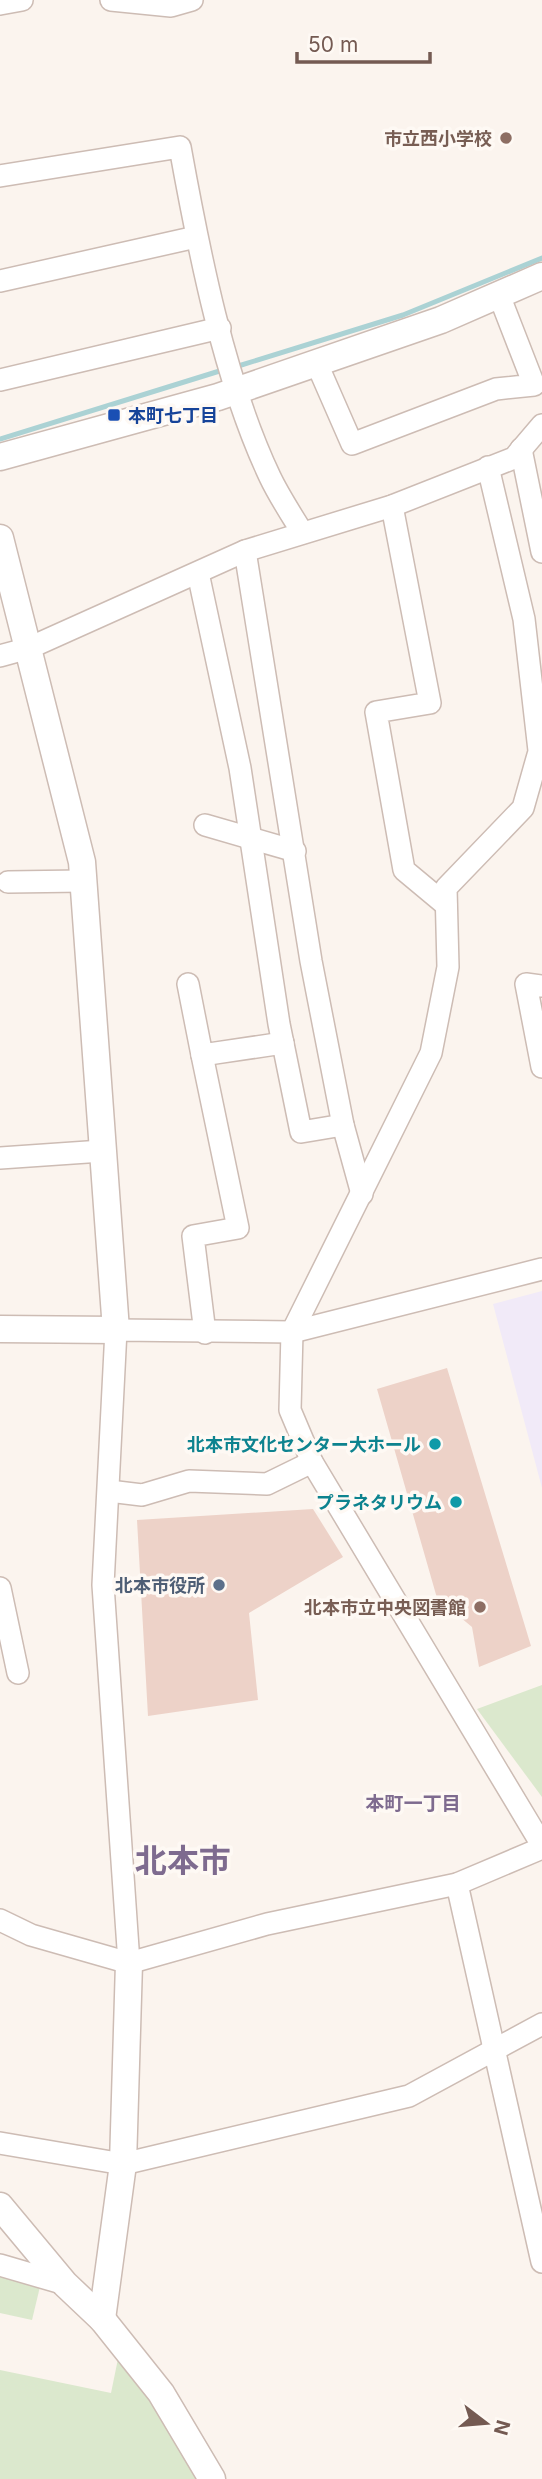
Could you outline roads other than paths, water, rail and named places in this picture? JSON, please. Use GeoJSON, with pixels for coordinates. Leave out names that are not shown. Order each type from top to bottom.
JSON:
{"type":"FeatureCollection","features":[{"type":"Feature","properties":{"kind":"street"},"geometry":{"type":"LineString","coordinates":[[0,4],[22,0]]}},
{"type":"Feature","properties":{"kind":"street"},"geometry":{"type":"LineString","coordinates":[[111,0],[171,6],[192,0]]}},
{"type":"Feature","properties":{"kind":"street"},"geometry":{"type":"LineString","coordinates":[[0,176],[180,147],[196,237],[236,390],[270,476],[302,532]]}},
{"type":"Feature","properties":{"kind":"street"},"geometry":{"type":"LineString","coordinates":[[0,281],[196,237]]}},
{"type":"Feature","properties":{"kind":"street"},"geometry":{"type":"LineString","coordinates":[[0,457],[218,397],[317,364],[441,320],[542,276]]}},
{"type":"Feature","properties":{"kind":"street"},"geometry":{"type":"LineString","coordinates":[[317,364],[352,444],[496,389],[534,385],[499,295]]}},
{"type":"Feature","properties":{"kind":"street"},"geometry":{"type":"LineString","coordinates":[[0,380],[220,328]]}},
{"type":"Feature","properties":{"kind":"street"},"geometry":{"type":"LineString","coordinates":[[0,656],[29,648],[245,551],[392,506],[514,457],[542,425]]}},
{"type":"Feature","properties":{"kind":"street"},"geometry":{"type":"LineString","coordinates":[[522,449],[542,552]]}},
{"type":"Feature","properties":{"kind":"street"},"geometry":{"type":"LineString","coordinates":[[0,1920],[31,1934],[129,1962],[267,1924],[457,1884],[542,1846],[312,1462],[290,1410],[292,1332],[431,1053],[448,967],[446,888],[523,808],[540,763],[524,620],[488,467]]}},
{"type":"Feature","properties":{"kind":"street"},"geometry":{"type":"LineString","coordinates":[[392,506],[430,703],[376,712],[404,870],[446,905]]}},
{"type":"Feature","properties":{"kind":"street"},"geometry":{"type":"LineString","coordinates":[[0,538],[82,862],[116,1330],[103,1585],[129,1962],[122,2164],[102,2319]]}},
{"type":"Feature","properties":{"kind":"street"},"geometry":{"type":"LineString","coordinates":[[245,551],[312,961],[343,1125],[362,1195]]}},
{"type":"Feature","properties":{"kind":"street"},"geometry":{"type":"LineString","coordinates":[[198,573],[240,768],[283,1043],[301,1132],[343,1125]]}},
{"type":"Feature","properties":{"kind":"street"},"geometry":{"type":"LineString","coordinates":[[205,825],[295,851]]}},
{"type":"Feature","properties":{"kind":"street"},"geometry":{"type":"LineString","coordinates":[[8,882],[83,881]]}},
{"type":"Feature","properties":{"kind":"street"},"geometry":{"type":"LineString","coordinates":[[188,984],[238,1228],[193,1236],[205,1333]]}},
{"type":"Feature","properties":{"kind":"street"},"geometry":{"type":"LineString","coordinates":[[542,986],[526,984],[542,1067]]}},
{"type":"Feature","properties":{"kind":"street"},"geometry":{"type":"LineString","coordinates":[[202,1055],[283,1043]]}},
{"type":"Feature","properties":{"kind":"street"},"geometry":{"type":"LineString","coordinates":[[0,1158],[102,1151]]}},
{"type":"Feature","properties":{"kind":"street"},"geometry":{"type":"LineString","coordinates":[[0,1329],[292,1332],[542,1269]]}},
{"type":"Feature","properties":{"kind":"street"},"geometry":{"type":"LineString","coordinates":[[109,1491],[142,1494],[189,1481],[267,1484],[312,1462]]}},
{"type":"Feature","properties":{"kind":"street"},"geometry":{"type":"LineString","coordinates":[[0,1588],[18,1673]]}},
{"type":"Feature","properties":{"kind":"street"},"geometry":{"type":"LineString","coordinates":[[457,1884],[542,2262]]}},
{"type":"Feature","properties":{"kind":"street"},"geometry":{"type":"LineString","coordinates":[[0,2144],[122,2164],[409,2096],[542,2024]]}},
{"type":"Feature","properties":{"kind":"street"},"geometry":{"type":"LineString","coordinates":[[0,2206],[65,2284],[102,2319],[161,2393],[212,2479]]}},
{"type":"Feature","properties":{"kind":"street"},"geometry":{"type":"LineString","coordinates":[[0,2265],[65,2284]]}},
{"type":"Feature","properties":{"kind":"waterway"},"geometry":{"type":"LineString","coordinates":[[235,367],[403,315],[542,258]]}},
{"type":"Feature","properties":{"kind":"waterway"},"geometry":{"type":"LineString","coordinates":[[0,439],[226,369]]}},
{"type":"Feature","properties":{"kind":"place","name":"市立西小学校"},"geometry":{"type":"Point","coordinates":[506,138]}},
{"type":"Feature","properties":{"kind":"place","name":"本町七丁目"},"geometry":{"type":"Point","coordinates":[114,415]}},
{"type":"Feature","properties":{"kind":"place","name":"北本市文化センター大ホール"},"geometry":{"type":"Point","coordinates":[435,1444]}},
{"type":"Feature","properties":{"kind":"place","name":"プラネタリウム"},"geometry":{"type":"Point","coordinates":[456,1502]}},
{"type":"Feature","properties":{"kind":"place","name":"北本市役所"},"geometry":{"type":"Point","coordinates":[219,1585]}},
{"type":"Feature","properties":{"kind":"place","name":"北本市立中央図書館"},"geometry":{"type":"Point","coordinates":[480,1607]}},
{"type":"Feature","properties":{"kind":"district","name":"本町一丁目"},"geometry":{"type":"Point","coordinates":[413,1803]}},
{"type":"Feature","properties":{"kind":"district","name":"北本市"},"geometry":{"type":"Point","coordinates":[183,1860]}}]}
